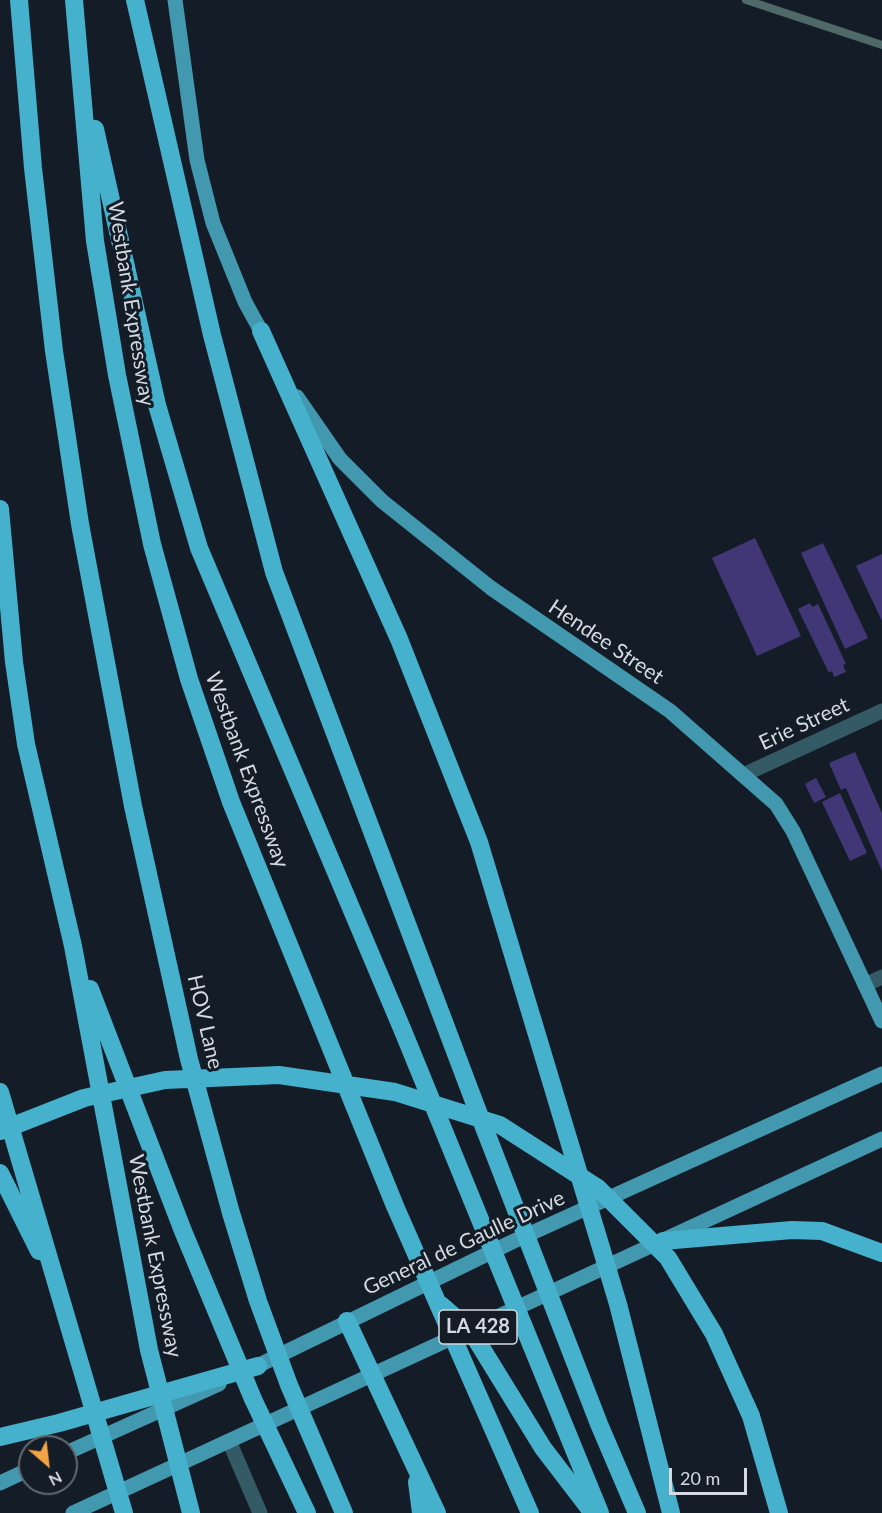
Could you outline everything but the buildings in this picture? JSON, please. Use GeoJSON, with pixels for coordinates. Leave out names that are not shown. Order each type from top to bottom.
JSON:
{"type":"FeatureCollection","features":[{"type":"Feature","properties":{"kind":"highway","name":"HOV Lane"},"geometry":{"type":"LineString","coordinates":[[19,0],[33,168],[51,328],[80,525],[133,806],[189,1059],[258,1300],[293,1396],[344,1513]]}},
{"type":"Feature","properties":{"kind":"highway","name":"Westbank Expressway"},"geometry":{"type":"LineString","coordinates":[[74,0],[94,241],[117,375],[152,544],[189,679],[231,802],[395,1206],[530,1513]]}},
{"type":"Feature","properties":{"kind":"highway"},"geometry":{"type":"LineString","coordinates":[[135,0],[212,335],[274,572],[599,1424],[637,1513]]}},
{"type":"Feature","properties":{"kind":"highway"},"geometry":{"type":"LineString","coordinates":[[79,60],[156,405],[200,548],[408,1042],[600,1513]]}},
{"type":"Feature","properties":{"kind":"highway"},"geometry":{"type":"LineString","coordinates":[[261,331],[399,639],[479,842],[618,1304],[671,1513]]}},
{"type":"Feature","properties":{"kind":"highway","name":"Westbank Expressway"},"geometry":{"type":"LineString","coordinates":[[0,509],[14,662],[26,744],[73,946],[149,1350],[191,1513]]}},
{"type":"Feature","properties":{"kind":"highway"},"geometry":{"type":"LineString","coordinates":[[0,629],[14,662]]}},
{"type":"Feature","properties":{"kind":"highway"},"geometry":{"type":"LineString","coordinates":[[73,946],[179,1220],[244,1378],[307,1513]]}},
{"type":"Feature","properties":{"kind":"highway"},"geometry":{"type":"LineString","coordinates":[[0,1131],[84,1098],[165,1080],[279,1075],[395,1092],[500,1125],[598,1188],[668,1258],[714,1334],[751,1416],[779,1513]]}},
{"type":"Feature","properties":{"kind":"highway"},"geometry":{"type":"LineString","coordinates":[[0,1092],[124,1513]]}},
{"type":"Feature","properties":{"kind":"highway"},"geometry":{"type":"LineString","coordinates":[[0,1173],[33,1242],[53,1276]]}},
{"type":"Feature","properties":{"kind":"highway"},"geometry":{"type":"LineString","coordinates":[[663,1241],[792,1230],[822,1231],[882,1253]]}},
{"type":"Feature","properties":{"kind":"highway"},"geometry":{"type":"LineString","coordinates":[[437,1302],[471,1331],[543,1448],[594,1513]]}},
{"type":"Feature","properties":{"kind":"highway"},"geometry":{"type":"LineString","coordinates":[[346,1321],[374,1375],[437,1513]]}},
{"type":"Feature","properties":{"kind":"highway"},"geometry":{"type":"LineString","coordinates":[[0,1437],[59,1423],[258,1366]]}},
{"type":"Feature","properties":{"kind":"highway"},"geometry":{"type":"LineString","coordinates":[[415,1466],[421,1513]]}},
{"type":"Feature","properties":{"kind":"main road"},"geometry":{"type":"LineString","coordinates":[[175,0],[197,160],[213,223],[245,302],[261,331]]}},
{"type":"Feature","properties":{"kind":"main road","name":"Hendee Street"},"geometry":{"type":"LineString","coordinates":[[261,331],[303,406],[340,459],[382,501],[492,588],[670,711],[776,804],[793,831],[882,1021]]}},
{"type":"Feature","properties":{"kind":"main road","name":"General de Gaulle Drive"},"geometry":{"type":"LineString","coordinates":[[78,1448],[258,1366],[346,1321],[514,1242],[882,1074]]}},
{"type":"Feature","properties":{"kind":"main road","name":"LA 428"},"geometry":{"type":"LineString","coordinates":[[73,1513],[882,1139]]}},
{"type":"Feature","properties":{"kind":"main road"},"geometry":{"type":"LineString","coordinates":[[0,1483],[18,1475]]}},
{"type":"Feature","properties":{"kind":"street","name":"Erie Street"},"geometry":{"type":"LineString","coordinates":[[743,775],[882,711]]}},
{"type":"Feature","properties":{"kind":"street"},"geometry":{"type":"LineString","coordinates":[[865,985],[882,977]]}},
{"type":"Feature","properties":{"kind":"street"},"geometry":{"type":"LineString","coordinates":[[229,1441],[260,1513]]}},
{"type":"Feature","properties":{"kind":"waterway"},"geometry":{"type":"LineString","coordinates":[[746,0],[882,45]]}}]}
